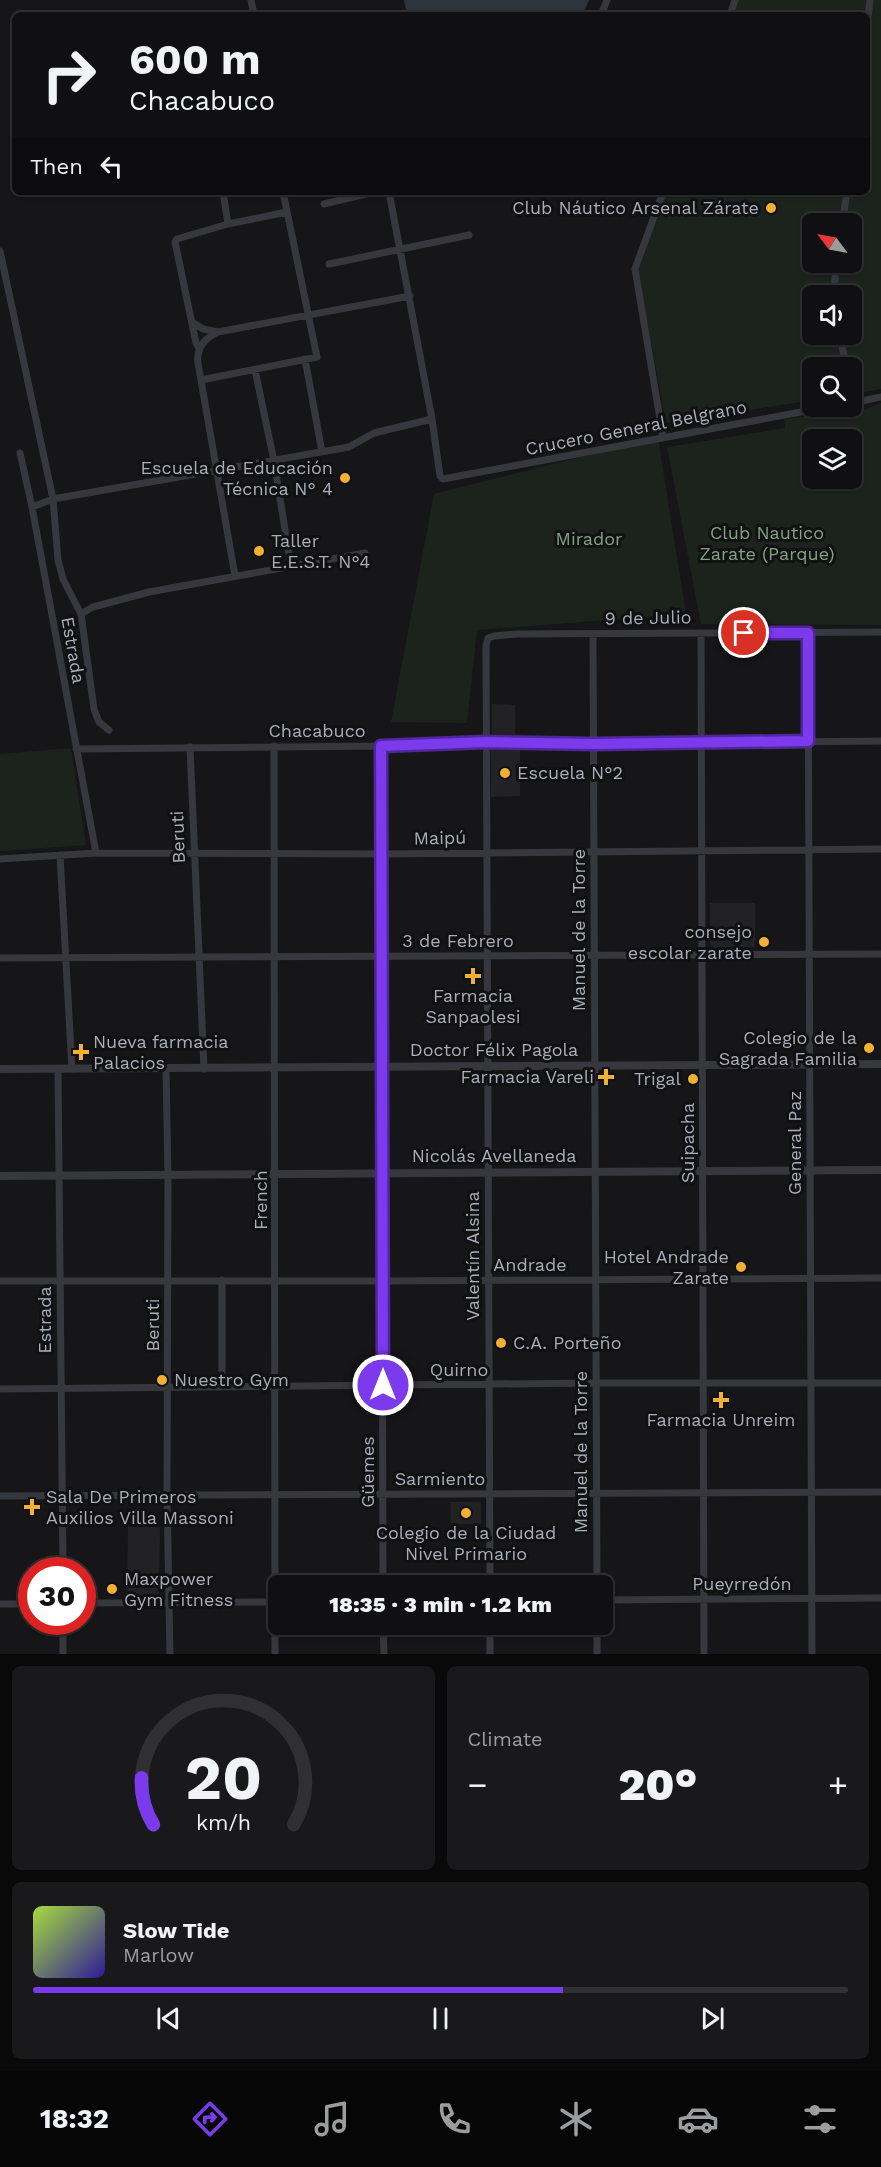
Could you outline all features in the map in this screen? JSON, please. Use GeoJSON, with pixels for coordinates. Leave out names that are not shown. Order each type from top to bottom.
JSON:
{"type":"FeatureCollection","features":[{"type":"Feature","properties":{"kind":"street"},"geometry":{"type":"LineString","coordinates":[[223,195],[228,224]]}},
{"type":"Feature","properties":{"kind":"street"},"geometry":{"type":"LineString","coordinates":[[201,380],[317,357],[284,195]]}},
{"type":"Feature","properties":{"kind":"street"},"geometry":{"type":"LineString","coordinates":[[324,204],[362,195]]}},
{"type":"Feature","properties":{"kind":"street"},"geometry":{"type":"LineString","coordinates":[[32,507],[54,499],[349,447],[374,433],[432,419],[390,195]]}},
{"type":"Feature","properties":{"kind":"street"},"geometry":{"type":"LineString","coordinates":[[662,195],[634,269],[663,437]]}},
{"type":"Feature","properties":{"kind":"street"},"geometry":{"type":"LineString","coordinates":[[844,213],[847,195]]}},
{"type":"Feature","properties":{"kind":"street"},"geometry":{"type":"LineString","coordinates":[[199,348],[195,343],[175,243],[180,237],[287,212]]}},
{"type":"Feature","properties":{"kind":"street"},"geometry":{"type":"LineString","coordinates":[[329,264],[470,235]]}},
{"type":"Feature","properties":{"kind":"street"},"geometry":{"type":"LineString","coordinates":[[0,251],[54,499],[58,560],[63,579],[81,614],[94,709],[99,722],[109,730]]}},
{"type":"Feature","properties":{"kind":"street"},"geometry":{"type":"LineString","coordinates":[[235,576],[197,356],[199,348],[210,336],[218,332],[410,296]]}},
{"type":"Feature","properties":{"kind":"street"},"geometry":{"type":"LineString","coordinates":[[192,322],[203,329],[218,332]]}},
{"type":"Feature","properties":{"kind":"street"},"geometry":{"type":"LineString","coordinates":[[305,359],[322,452]]}},
{"type":"Feature","properties":{"kind":"street"},"geometry":{"type":"LineString","coordinates":[[255,370],[274,461],[291,567]]}},
{"type":"Feature","properties":{"kind":"street"},"geometry":{"type":"LineString","coordinates":[[862,401],[881,397]]}},
{"type":"Feature","properties":{"kind":"street","name":"Crucero General Belgrano"},"geometry":{"type":"LineString","coordinates":[[432,419],[440,476],[443,479],[802,412]]}},
{"type":"Feature","properties":{"kind":"street","name":"Estrada"},"geometry":{"type":"LineString","coordinates":[[20,453],[96,853]]}},
{"type":"Feature","properties":{"kind":"street"},"geometry":{"type":"LineString","coordinates":[[81,614],[93,607],[118,600],[365,553]]}},
{"type":"Feature","properties":{"kind":"street","name":"9 de Julio"},"geometry":{"type":"LineString","coordinates":[[488,638],[517,634],[881,632]]}},
{"type":"Feature","properties":{"kind":"street","name":"Suipacha"},"geometry":{"type":"LineString","coordinates":[[701,633],[704,1654]]}},
{"type":"Feature","properties":{"kind":"street","name":"General Paz"},"geometry":{"type":"LineString","coordinates":[[808,633],[812,1654]]}},
{"type":"Feature","properties":{"kind":"street","name":"Manuel de la Torre"},"geometry":{"type":"LineString","coordinates":[[593,634],[597,1575]]}},
{"type":"Feature","properties":{"kind":"street","name":"Valentín Alsina"},"geometry":{"type":"LineString","coordinates":[[488,638],[486,646],[486,852],[490,1575]]}},
{"type":"Feature","properties":{"kind":"street","name":"Chacabuco"},"geometry":{"type":"LineString","coordinates":[[76,749],[381,746],[486,742],[593,744],[702,741],[881,741]]}},
{"type":"Feature","properties":{"kind":"street","name":"French"},"geometry":{"type":"LineString","coordinates":[[274,746],[276,1174],[274,1495],[276,1575]]}},
{"type":"Feature","properties":{"kind":"street","name":"Güemes"},"geometry":{"type":"LineString","coordinates":[[381,746],[383,1575]]}},
{"type":"Feature","properties":{"kind":"street","name":"Beruti"},"geometry":{"type":"LineString","coordinates":[[190,747],[204,1069]]}},
{"type":"Feature","properties":{"kind":"street","name":"Maipú"},"geometry":{"type":"LineString","coordinates":[[0,859],[96,853],[382,854],[881,849]]}},
{"type":"Feature","properties":{"kind":"street"},"geometry":{"type":"LineString","coordinates":[[60,855],[72,1069]]}},
{"type":"Feature","properties":{"kind":"street","name":"3 de Febrero"},"geometry":{"type":"LineString","coordinates":[[0,958],[881,954]]}},
{"type":"Feature","properties":{"kind":"street","name":"Doctor Félix Pagola"},"geometry":{"type":"LineString","coordinates":[[0,1069],[881,1064]]}},
{"type":"Feature","properties":{"kind":"street","name":"Estrada"},"geometry":{"type":"LineString","coordinates":[[58,1069],[63,1557]]}},
{"type":"Feature","properties":{"kind":"street","name":"Beruti"},"geometry":{"type":"LineString","coordinates":[[166,1069],[169,1280],[167,1495],[170,1654]]}},
{"type":"Feature","properties":{"kind":"street","name":"Nicolás Avellaneda"},"geometry":{"type":"LineString","coordinates":[[0,1176],[881,1170]]}},
{"type":"Feature","properties":{"kind":"street","name":"Andrade"},"geometry":{"type":"LineString","coordinates":[[0,1281],[881,1278]]}},
{"type":"Feature","properties":{"kind":"street"},"geometry":{"type":"LineString","coordinates":[[222,1280],[222,1387]]}},
{"type":"Feature","properties":{"kind":"street","name":"Quirno"},"geometry":{"type":"LineString","coordinates":[[0,1389],[488,1386],[596,1383],[881,1383]]}},
{"type":"Feature","properties":{"kind":"street","name":"Sarmiento"},"geometry":{"type":"LineString","coordinates":[[0,1496],[881,1492]]}},
{"type":"Feature","properties":{"kind":"street","name":"Pueyrredón"},"geometry":{"type":"LineString","coordinates":[[613,1600],[881,1598]]}},
{"type":"Feature","properties":{"kind":"street"},"geometry":{"type":"LineString","coordinates":[[96,1603],[268,1602]]}},
{"type":"Feature","properties":{"kind":"street"},"geometry":{"type":"LineString","coordinates":[[0,1604],[18,1604]]}},
{"type":"Feature","properties":{"kind":"street"},"geometry":{"type":"LineString","coordinates":[[63,1635],[63,1654]]}},
{"type":"Feature","properties":{"kind":"street","name":"French"},"geometry":{"type":"LineString","coordinates":[[275,1654],[276,1635]]}},
{"type":"Feature","properties":{"kind":"street"},"geometry":{"type":"LineString","coordinates":[[383,1635],[384,1654]]}},
{"type":"Feature","properties":{"kind":"street"},"geometry":{"type":"LineString","coordinates":[[490,1635],[490,1654]]}},
{"type":"Feature","properties":{"kind":"street"},"geometry":{"type":"LineString","coordinates":[[597,1635],[597,1654]]}},
{"type":"Feature","properties":{"kind":"shaded area"},"geometry":{"type":"Polygon","coordinates":[[[404,0],[589,0],[582,12],[406,12],[404,0]]]}},
{"type":"Feature","properties":{"kind":"shaded area"},"geometry":{"type":"Polygon","coordinates":[[[492,704],[515,705],[515,735],[492,734],[492,704]]]}},
{"type":"Feature","properties":{"kind":"shaded area","name":"Escuela N°2"},"geometry":{"type":"Polygon","coordinates":[[[491,750],[520,750],[520,796],[491,797],[491,750]]]}},
{"type":"Feature","properties":{"kind":"shaded area"},"geometry":{"type":"Polygon","coordinates":[[[710,903],[755,903],[755,947],[714,948],[710,945],[710,903]]]}},
{"type":"Feature","properties":{"kind":"shaded area","name":"Colegio de la Ciudad Nivel Primario"},"geometry":{"type":"Polygon","coordinates":[[[450,1502],[481,1502],[481,1524],[451,1524],[450,1502]]]}},
{"type":"Feature","properties":{"kind":"shaded area"},"geometry":{"type":"Polygon","coordinates":[[[128,1526],[160,1527],[159,1597],[127,1596],[128,1526]]]}},
{"type":"Feature","properties":{"kind":"green space","name":"Club Náutico Arsenal Zárate"},"geometry":{"type":"Polygon","coordinates":[[[732,0],[881,0],[881,389],[862,392],[862,357],[802,357],[802,402],[666,423],[638,272],[665,195],[870,195],[870,12],[728,12],[732,0]]]}},
{"type":"Feature","properties":{"kind":"green space","name":"Club Nautico Zarate (Parque)"},"geometry":{"type":"Polygon","coordinates":[[[881,403],[881,625],[701,624],[667,447],[785,428],[784,419],[862,417],[862,409],[881,403]]]}},
{"type":"Feature","properties":{"kind":"green space","name":"Mirador"},"geometry":{"type":"Polygon","coordinates":[[[658,438],[686,614],[477,630],[467,723],[391,722],[434,494],[658,438]]]}},
{"type":"Feature","properties":{"kind":"green space"},"geometry":{"type":"Polygon","coordinates":[[[71,748],[86,845],[0,851],[0,754],[71,748]]]}},
{"type":"Feature","properties":{"kind":"place","name":"Club Náutico Arsenal Zárate"},"geometry":{"type":"Point","coordinates":[771,208]}},
{"type":"Feature","properties":{"kind":"place","name":"Escuela de Educación Técnica N° 4"},"geometry":{"type":"Point","coordinates":[345,478]}},
{"type":"Feature","properties":{"kind":"place","name":"Taller E.E.S.T. N°4"},"geometry":{"type":"Point","coordinates":[259,551]}},
{"type":"Feature","properties":{"kind":"place","name":"Escuela N°2"},"geometry":{"type":"Point","coordinates":[505,773]}},
{"type":"Feature","properties":{"kind":"place","name":"consejo escolar zarate"},"geometry":{"type":"Point","coordinates":[764,942]}},
{"type":"Feature","properties":{"kind":"place","name":"Farmacia Sanpaolesi"},"geometry":{"type":"Point","coordinates":[473,976]}},
{"type":"Feature","properties":{"kind":"place","name":"Colegio de la Sagrada Familia"},"geometry":{"type":"Point","coordinates":[869,1048]}},
{"type":"Feature","properties":{"kind":"place","name":"Nueva farmacia Palacios"},"geometry":{"type":"Point","coordinates":[81,1052]}},
{"type":"Feature","properties":{"kind":"place","name":"Farmacia Vareli"},"geometry":{"type":"Point","coordinates":[606,1077]}},
{"type":"Feature","properties":{"kind":"place","name":"Trigal"},"geometry":{"type":"Point","coordinates":[693,1079]}},
{"type":"Feature","properties":{"kind":"place","name":"Hotel Andrade Zarate"},"geometry":{"type":"Point","coordinates":[741,1267]}},
{"type":"Feature","properties":{"kind":"place","name":"C.A. Porteño"},"geometry":{"type":"Point","coordinates":[501,1343]}},
{"type":"Feature","properties":{"kind":"place","name":"Nuestro Gym"},"geometry":{"type":"Point","coordinates":[162,1380]}},
{"type":"Feature","properties":{"kind":"place","name":"Farmacia Unreim"},"geometry":{"type":"Point","coordinates":[721,1400]}},
{"type":"Feature","properties":{"kind":"place","name":"Sala De Primeros Auxilios Villa Massoni"},"geometry":{"type":"Point","coordinates":[32,1507]}},
{"type":"Feature","properties":{"kind":"place","name":"Colegio de la Ciudad Nivel Primario"},"geometry":{"type":"Point","coordinates":[466,1513]}},
{"type":"Feature","properties":{"kind":"place","name":"Maxpower Gym Fitness"},"geometry":{"type":"Point","coordinates":[112,1589]}},
{"type":"Feature","properties":{"kind":"route"},"geometry":{"type":"LineString","coordinates":[[383,1385],[381,746],[486,742],[593,744],[808,741],[808,633],[744,633]]}}]}
